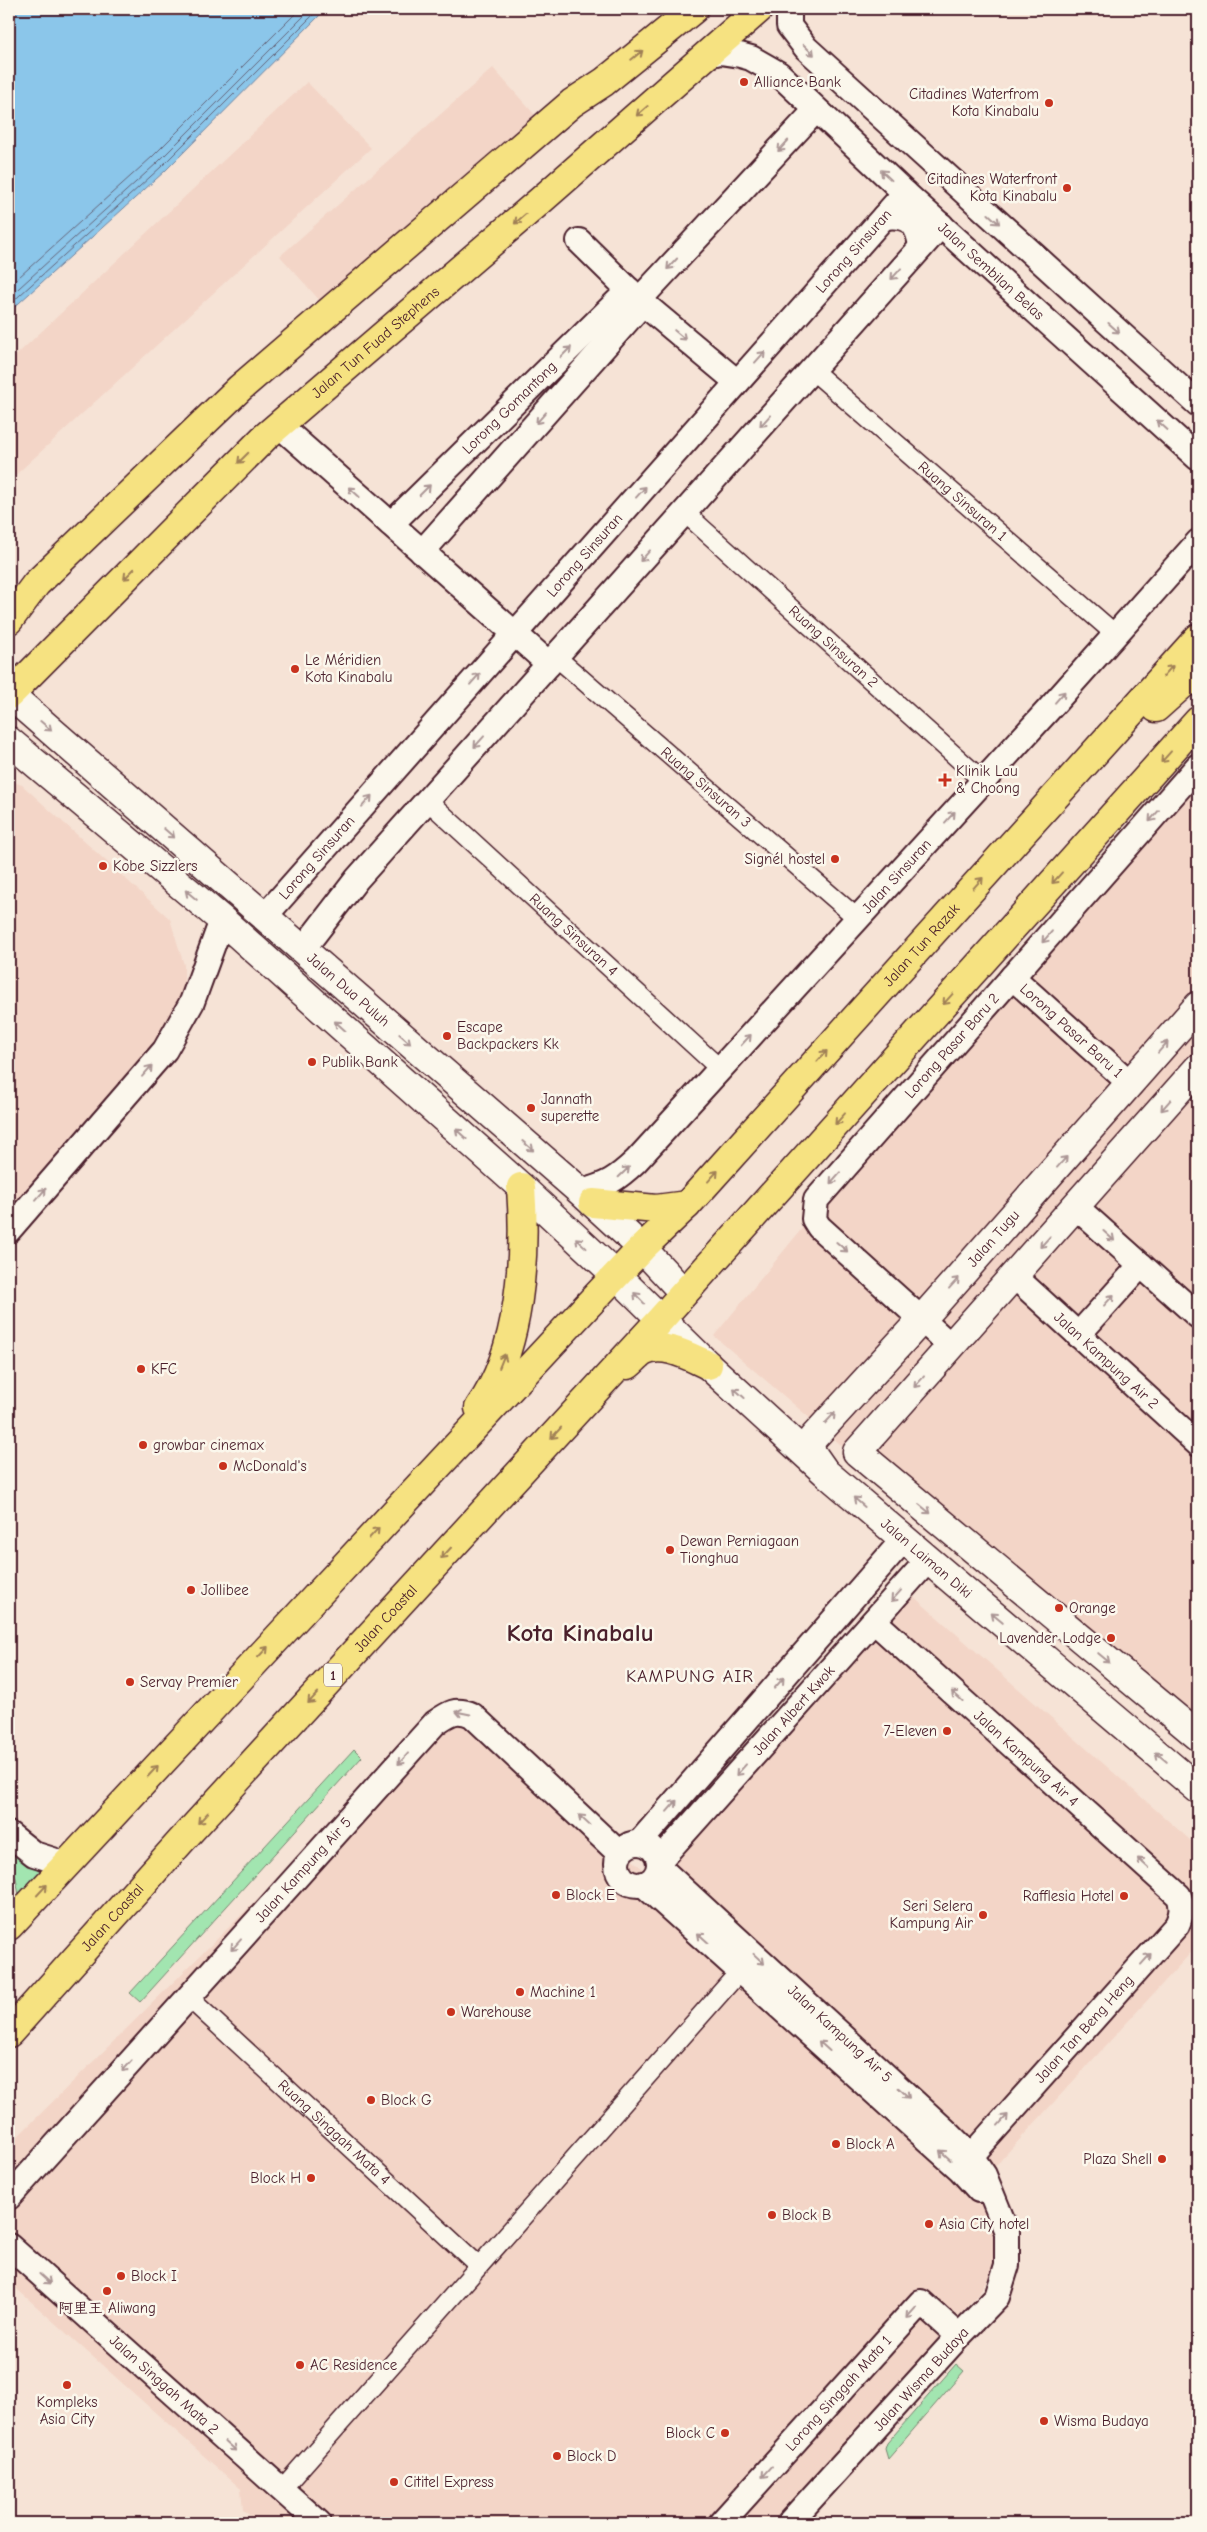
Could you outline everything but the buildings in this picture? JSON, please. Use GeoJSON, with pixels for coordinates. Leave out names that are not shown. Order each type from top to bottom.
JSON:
{"type":"FeatureCollection","features":[{"type":"Feature","properties":{"kind":"main road"},"geometry":{"type":"LineString","coordinates":[[9,620],[36,584],[240,388],[572,103],[604,82],[694,9]]}},
{"type":"Feature","properties":{"kind":"main road","name":"Jalan Tun Fuad Stephens"},"geometry":{"type":"LineString","coordinates":[[9,694],[279,425],[540,202],[759,9]]}},
{"type":"Feature","properties":{"kind":"main road"},"geometry":{"type":"LineString","coordinates":[[9,631],[251,397],[391,273],[582,110],[604,82]]}},
{"type":"Feature","properties":{"kind":"main road","name":"Jalan Tun Razak"},"geometry":{"type":"LineString","coordinates":[[642,1248],[687,1205],[1198,638]]}},
{"type":"Feature","properties":{"kind":"main road"},"geometry":{"type":"LineString","coordinates":[[1062,791],[1184,683],[1198,678]]}},
{"type":"Feature","properties":{"kind":"main road"},"geometry":{"type":"LineString","coordinates":[[683,1292],[1198,721]]}},
{"type":"Feature","properties":{"kind":"main road"},"geometry":{"type":"LineString","coordinates":[[428,1475],[482,1403],[504,1358],[521,1275],[523,1218],[521,1187]]}},
{"type":"Feature","properties":{"kind":"main road"},"geometry":{"type":"LineString","coordinates":[[587,1198],[656,1209],[687,1205]]}},
{"type":"Feature","properties":{"kind":"main road"},"geometry":{"type":"LineString","coordinates":[[9,1926],[428,1475],[642,1248]]}},
{"type":"Feature","properties":{"kind":"main road","name":"Jalan Coastal"},"geometry":{"type":"LineString","coordinates":[[9,2033],[182,1840],[660,1320],[683,1292]]}},
{"type":"Feature","properties":{"kind":"main road"},"geometry":{"type":"LineString","coordinates":[[574,1413],[643,1352],[652,1349],[676,1352],[708,1365]]}},
{"type":"Feature","properties":{"kind":"street"},"geometry":{"type":"LineString","coordinates":[[789,9],[789,26],[806,48],[1198,404]]}},
{"type":"Feature","properties":{"kind":"street","name":"Jalan Sembilan Belas"},"geometry":{"type":"LineString","coordinates":[[705,56],[720,52],[751,58],[779,74],[905,193],[1198,458]]}},
{"type":"Feature","properties":{"kind":"street"},"geometry":{"type":"LineString","coordinates":[[637,298],[816,110]]}},
{"type":"Feature","properties":{"kind":"street","name":"Lorong Sinsuran"},"geometry":{"type":"LineString","coordinates":[[265,916],[905,193]]}},
{"type":"Feature","properties":{"kind":"street"},"geometry":{"type":"LineString","coordinates":[[884,217],[894,216],[911,221],[919,233],[921,246]]}},
{"type":"Feature","properties":{"kind":"street"},"geometry":{"type":"LineString","coordinates":[[303,949],[357,879],[426,800],[941,225]]}},
{"type":"Feature","properties":{"kind":"street"},"geometry":{"type":"LineString","coordinates":[[579,241],[637,298],[738,382]]}},
{"type":"Feature","properties":{"kind":"street","name":"Lorong Gomantong"},"geometry":{"type":"LineString","coordinates":[[391,524],[637,298]]}},
{"type":"Feature","properties":{"kind":"street","name":"Lorong Gomantong"},"geometry":{"type":"LineString","coordinates":[[422,552],[637,298]]}},
{"type":"Feature","properties":{"kind":"street","name":"Ruang Sinsuran 1"},"geometry":{"type":"LineString","coordinates":[[811,369],[1115,634]]}},
{"type":"Feature","properties":{"kind":"street"},"geometry":{"type":"LineString","coordinates":[[279,425],[514,634],[552,660]]}},
{"type":"Feature","properties":{"kind":"street","name":"Ruang Sinsuran 2"},"geometry":{"type":"LineString","coordinates":[[684,512],[983,781]]}},
{"type":"Feature","properties":{"kind":"street","name":"Jalan Sinsuran"},"geometry":{"type":"LineString","coordinates":[[587,1198],[618,1178],[1050,708],[1198,542]]}},
{"type":"Feature","properties":{"kind":"street","name":"Ruang Sinsuran 3"},"geometry":{"type":"LineString","coordinates":[[552,660],[857,918]]}},
{"type":"Feature","properties":{"kind":"street","name":"Jalan Dua Puluh"},"geometry":{"type":"LineString","coordinates":[[9,694],[587,1198],[642,1248],[683,1292]]}},
{"type":"Feature","properties":{"kind":"street"},"geometry":{"type":"LineString","coordinates":[[9,741],[222,920],[521,1187],[617,1276],[660,1320]]}},
{"type":"Feature","properties":{"kind":"street"},"geometry":{"type":"LineString","coordinates":[[56,781],[79,755]]}},
{"type":"Feature","properties":{"kind":"street","name":"Lorong Pasar Baru 2"},"geometry":{"type":"LineString","coordinates":[[922,1319],[819,1227],[814,1218],[814,1205],[1198,766]]}},
{"type":"Feature","properties":{"kind":"street","name":"Ruang Sinsuran 4"},"geometry":{"type":"LineString","coordinates":[[426,800],[719,1068]]}},
{"type":"Feature","properties":{"kind":"street"},"geometry":{"type":"LineString","coordinates":[[9,1230],[165,1050],[192,1002],[222,920]]}},
{"type":"Feature","properties":{"kind":"street","name":"Lorong Pasar Baru 1"},"geometry":{"type":"LineString","coordinates":[[1012,977],[1131,1084]]}},
{"type":"Feature","properties":{"kind":"street","name":"Jalan Tugu"},"geometry":{"type":"LineString","coordinates":[[825,1472],[809,1449],[813,1438],[922,1319],[1198,1006]]}},
{"type":"Feature","properties":{"kind":"street"},"geometry":{"type":"LineString","coordinates":[[1198,1068],[857,1452],[1198,1736]]}},
{"type":"Feature","properties":{"kind":"street"},"geometry":{"type":"LineString","coordinates":[[1076,1207],[1198,1316]]}},
{"type":"Feature","properties":{"kind":"street"},"geometry":{"type":"LineString","coordinates":[[1078,1334],[1141,1265]]}},
{"type":"Feature","properties":{"kind":"street","name":"Jalan Kampung Air 2"},"geometry":{"type":"LineString","coordinates":[[1014,1276],[1198,1444]]}},
{"type":"Feature","properties":{"kind":"street"},"geometry":{"type":"LineString","coordinates":[[922,1319],[952,1346]]}},
{"type":"Feature","properties":{"kind":"street","name":"Jalan Laiman Diki"},"geometry":{"type":"LineString","coordinates":[[660,1320],[825,1472],[903,1540],[1198,1789]]}},
{"type":"Feature","properties":{"kind":"street","name":"Jalan Albert Kwok"},"geometry":{"type":"LineString","coordinates":[[640,1842],[903,1540]]}},
{"type":"Feature","properties":{"kind":"street","name":"Jalan Albert Kwok"},"geometry":{"type":"LineString","coordinates":[[659,1864],[928,1560]]}},
{"type":"Feature","properties":{"kind":"street","name":"Jalan Kampung Air 4"},"geometry":{"type":"LineString","coordinates":[[874,1621],[1179,1896]]}},
{"type":"Feature","properties":{"kind":"street","name":"Jalan Kampung Air 5"},"geometry":{"type":"LineString","coordinates":[[9,2197],[436,1723],[450,1711],[462,1711],[472,1715],[619,1853]]}},
{"type":"Feature","properties":{"kind":"street"},"geometry":{"type":"LineString","coordinates":[[9,1834],[34,1854],[52,1860],[62,1868]]}},
{"type":"Feature","properties":{"kind":"street"},"geometry":{"type":"LineString","coordinates":[[640,1842],[653,1848],[659,1864],[654,1878],[643,1884],[631,1884],[621,1876],[617,1865],[619,1853],[628,1845],[640,1842]]}},
{"type":"Feature","properties":{"kind":"street","name":"Jalan Kampung Air 5"},"geometry":{"type":"LineString","coordinates":[[659,1864],[971,2156],[984,2176],[1001,2217]]}},
{"type":"Feature","properties":{"kind":"street"},"geometry":{"type":"LineString","coordinates":[[643,1884],[960,2168],[1001,2217]]}},
{"type":"Feature","properties":{"kind":"street","name":"Jalan Tan Beng Heng"},"geometry":{"type":"LineString","coordinates":[[971,2156],[1177,1925],[1182,1909],[1179,1896]]}},
{"type":"Feature","properties":{"kind":"street"},"geometry":{"type":"LineString","coordinates":[[281,2490],[740,1971]]}},
{"type":"Feature","properties":{"kind":"street","name":"Ruang Singgah Mata 4"},"geometry":{"type":"LineString","coordinates":[[188,1997],[479,2266]]}},
{"type":"Feature","properties":{"kind":"street","name":"Jalan Wisma Budaya"},"geometry":{"type":"LineString","coordinates":[[789,2523],[959,2336],[997,2297],[1007,2265],[1008,2248],[1006,2232],[1001,2217]]}},
{"type":"Feature","properties":{"kind":"street","name":"Jalan Singgah Mata 2"},"geometry":{"type":"LineString","coordinates":[[9,2246],[319,2523]]}},
{"type":"Feature","properties":{"kind":"street","name":"Lorong Singgah Mata 1"},"geometry":{"type":"LineString","coordinates":[[721,2523],[921,2302],[959,2336]]}},
{"type":"Feature","properties":{"kind":"shaded area"},"geometry":{"type":"Polygon","coordinates":[[[493,68],[535,115],[322,303],[280,256],[493,68]]]}},
{"type":"Feature","properties":{"kind":"shaded area"},"geometry":{"type":"Polygon","coordinates":[[[307,82],[371,148],[9,481],[9,362],[307,82]]]}},
{"type":"Feature","properties":{"kind":"shaded area"},"geometry":{"type":"Polygon","coordinates":[[[1198,745],[1198,1751],[714,1336],[1198,745]]]}},
{"type":"Feature","properties":{"kind":"shaded area"},"geometry":{"type":"Polygon","coordinates":[[[9,780],[22,785],[170,919],[184,965],[184,1001],[164,1040],[9,1214],[9,780]]]}},
{"type":"Feature","properties":{"kind":"shaded area"},"geometry":{"type":"Polygon","coordinates":[[[912,1595],[1198,1847],[1198,1945],[988,2174],[1002,2197],[998,2259],[980,2292],[775,2523],[259,2523],[243,2510],[241,2489],[9,2282],[9,2145],[435,1723],[472,1715],[657,1882],[912,1595]]]}},
{"type":"Feature","properties":{"kind":"green space"},"geometry":{"type":"Polygon","coordinates":[[[354,1749],[362,1757],[140,2002],[130,1993],[354,1749]]]}},
{"type":"Feature","properties":{"kind":"green space"},"geometry":{"type":"Polygon","coordinates":[[[9,1849],[40,1871],[57,1876],[20,1901],[16,1878],[9,1867],[9,1849]]]}},
{"type":"Feature","properties":{"kind":"green space"},"geometry":{"type":"Polygon","coordinates":[[[956,2364],[964,2371],[888,2459],[885,2449],[887,2443],[956,2364]]]}},
{"type":"Feature","properties":{"kind":"water"},"geometry":{"type":"Polygon","coordinates":[[[9,9],[326,9],[165,171],[9,312],[9,9]]]}},
{"type":"Feature","properties":{"kind":"place","name":"Alliance Bank"},"geometry":{"type":"Point","coordinates":[744,82]}},
{"type":"Feature","properties":{"kind":"place","name":"Citadines Waterfrom Kota Kinabalu"},"geometry":{"type":"Point","coordinates":[1049,103]}},
{"type":"Feature","properties":{"kind":"place","name":"Citadines Waterfront Kota Kinabalu"},"geometry":{"type":"Point","coordinates":[1067,188]}},
{"type":"Feature","properties":{"kind":"place","name":"Le Méridien Kota Kinabalu"},"geometry":{"type":"Point","coordinates":[295,669]}},
{"type":"Feature","properties":{"kind":"place","name":"Klinik Lau & Choong"},"geometry":{"type":"Point","coordinates":[945,780]}},
{"type":"Feature","properties":{"kind":"place","name":"Signél hostel"},"geometry":{"type":"Point","coordinates":[835,859]}},
{"type":"Feature","properties":{"kind":"place","name":"Kobe Sizzlers"},"geometry":{"type":"Point","coordinates":[103,866]}},
{"type":"Feature","properties":{"kind":"place","name":"Escape Backpackers Kk"},"geometry":{"type":"Point","coordinates":[447,1036]}},
{"type":"Feature","properties":{"kind":"place","name":"Publik Bank"},"geometry":{"type":"Point","coordinates":[312,1062]}},
{"type":"Feature","properties":{"kind":"place","name":"Jannath superette"},"geometry":{"type":"Point","coordinates":[531,1108]}},
{"type":"Feature","properties":{"kind":"place","name":"KFC"},"geometry":{"type":"Point","coordinates":[141,1369]}},
{"type":"Feature","properties":{"kind":"place","name":"growbar cinemax"},"geometry":{"type":"Point","coordinates":[143,1445]}},
{"type":"Feature","properties":{"kind":"place","name":"McDonald's"},"geometry":{"type":"Point","coordinates":[223,1466]}},
{"type":"Feature","properties":{"kind":"place","name":"Dewan Perniagaan Tionghua"},"geometry":{"type":"Point","coordinates":[670,1550]}},
{"type":"Feature","properties":{"kind":"place","name":"Jollibee"},"geometry":{"type":"Point","coordinates":[191,1590]}},
{"type":"Feature","properties":{"kind":"place","name":"Orange"},"geometry":{"type":"Point","coordinates":[1059,1608]}},
{"type":"Feature","properties":{"kind":"place","name":"Lavender Lodge"},"geometry":{"type":"Point","coordinates":[1111,1638]}},
{"type":"Feature","properties":{"kind":"place","name":"Servay Premier"},"geometry":{"type":"Point","coordinates":[130,1682]}},
{"type":"Feature","properties":{"kind":"place","name":"7-Eleven"},"geometry":{"type":"Point","coordinates":[947,1731]}},
{"type":"Feature","properties":{"kind":"place","name":"Block E"},"geometry":{"type":"Point","coordinates":[556,1895]}},
{"type":"Feature","properties":{"kind":"place","name":"Rafflesia Hotel"},"geometry":{"type":"Point","coordinates":[1124,1896]}},
{"type":"Feature","properties":{"kind":"place","name":"Seri Selera Kampung Air"},"geometry":{"type":"Point","coordinates":[983,1915]}},
{"type":"Feature","properties":{"kind":"place","name":"Machine 1"},"geometry":{"type":"Point","coordinates":[520,1992]}},
{"type":"Feature","properties":{"kind":"place","name":"Warehouse"},"geometry":{"type":"Point","coordinates":[451,2012]}},
{"type":"Feature","properties":{"kind":"place","name":"Block G"},"geometry":{"type":"Point","coordinates":[371,2100]}},
{"type":"Feature","properties":{"kind":"place","name":"Block A"},"geometry":{"type":"Point","coordinates":[836,2144]}},
{"type":"Feature","properties":{"kind":"place","name":"Plaza Shell"},"geometry":{"type":"Point","coordinates":[1162,2159]}},
{"type":"Feature","properties":{"kind":"place","name":"Block H"},"geometry":{"type":"Point","coordinates":[311,2178]}},
{"type":"Feature","properties":{"kind":"place","name":"Block B"},"geometry":{"type":"Point","coordinates":[772,2215]}},
{"type":"Feature","properties":{"kind":"place","name":"Asia City hotel"},"geometry":{"type":"Point","coordinates":[929,2224]}},
{"type":"Feature","properties":{"kind":"place","name":"Block I"},"geometry":{"type":"Point","coordinates":[121,2276]}},
{"type":"Feature","properties":{"kind":"place","name":"阿里王 Aliwang"},"geometry":{"type":"Point","coordinates":[107,2291]}},
{"type":"Feature","properties":{"kind":"place","name":"AC Residence"},"geometry":{"type":"Point","coordinates":[300,2365]}},
{"type":"Feature","properties":{"kind":"place","name":"Kompleks Asia City"},"geometry":{"type":"Point","coordinates":[67,2385]}},
{"type":"Feature","properties":{"kind":"place","name":"Wisma Budaya"},"geometry":{"type":"Point","coordinates":[1044,2421]}},
{"type":"Feature","properties":{"kind":"place","name":"Block C"},"geometry":{"type":"Point","coordinates":[725,2433]}},
{"type":"Feature","properties":{"kind":"place","name":"Block D"},"geometry":{"type":"Point","coordinates":[557,2456]}},
{"type":"Feature","properties":{"kind":"place","name":"Cititel Express"},"geometry":{"type":"Point","coordinates":[394,2482]}},
{"type":"Feature","properties":{"kind":"district","name":"Kota Kinabalu"},"geometry":{"type":"Point","coordinates":[580,1632]}},
{"type":"Feature","properties":{"kind":"district","name":"KAMPUNG AIR"},"geometry":{"type":"Point","coordinates":[690,1676]}}]}
